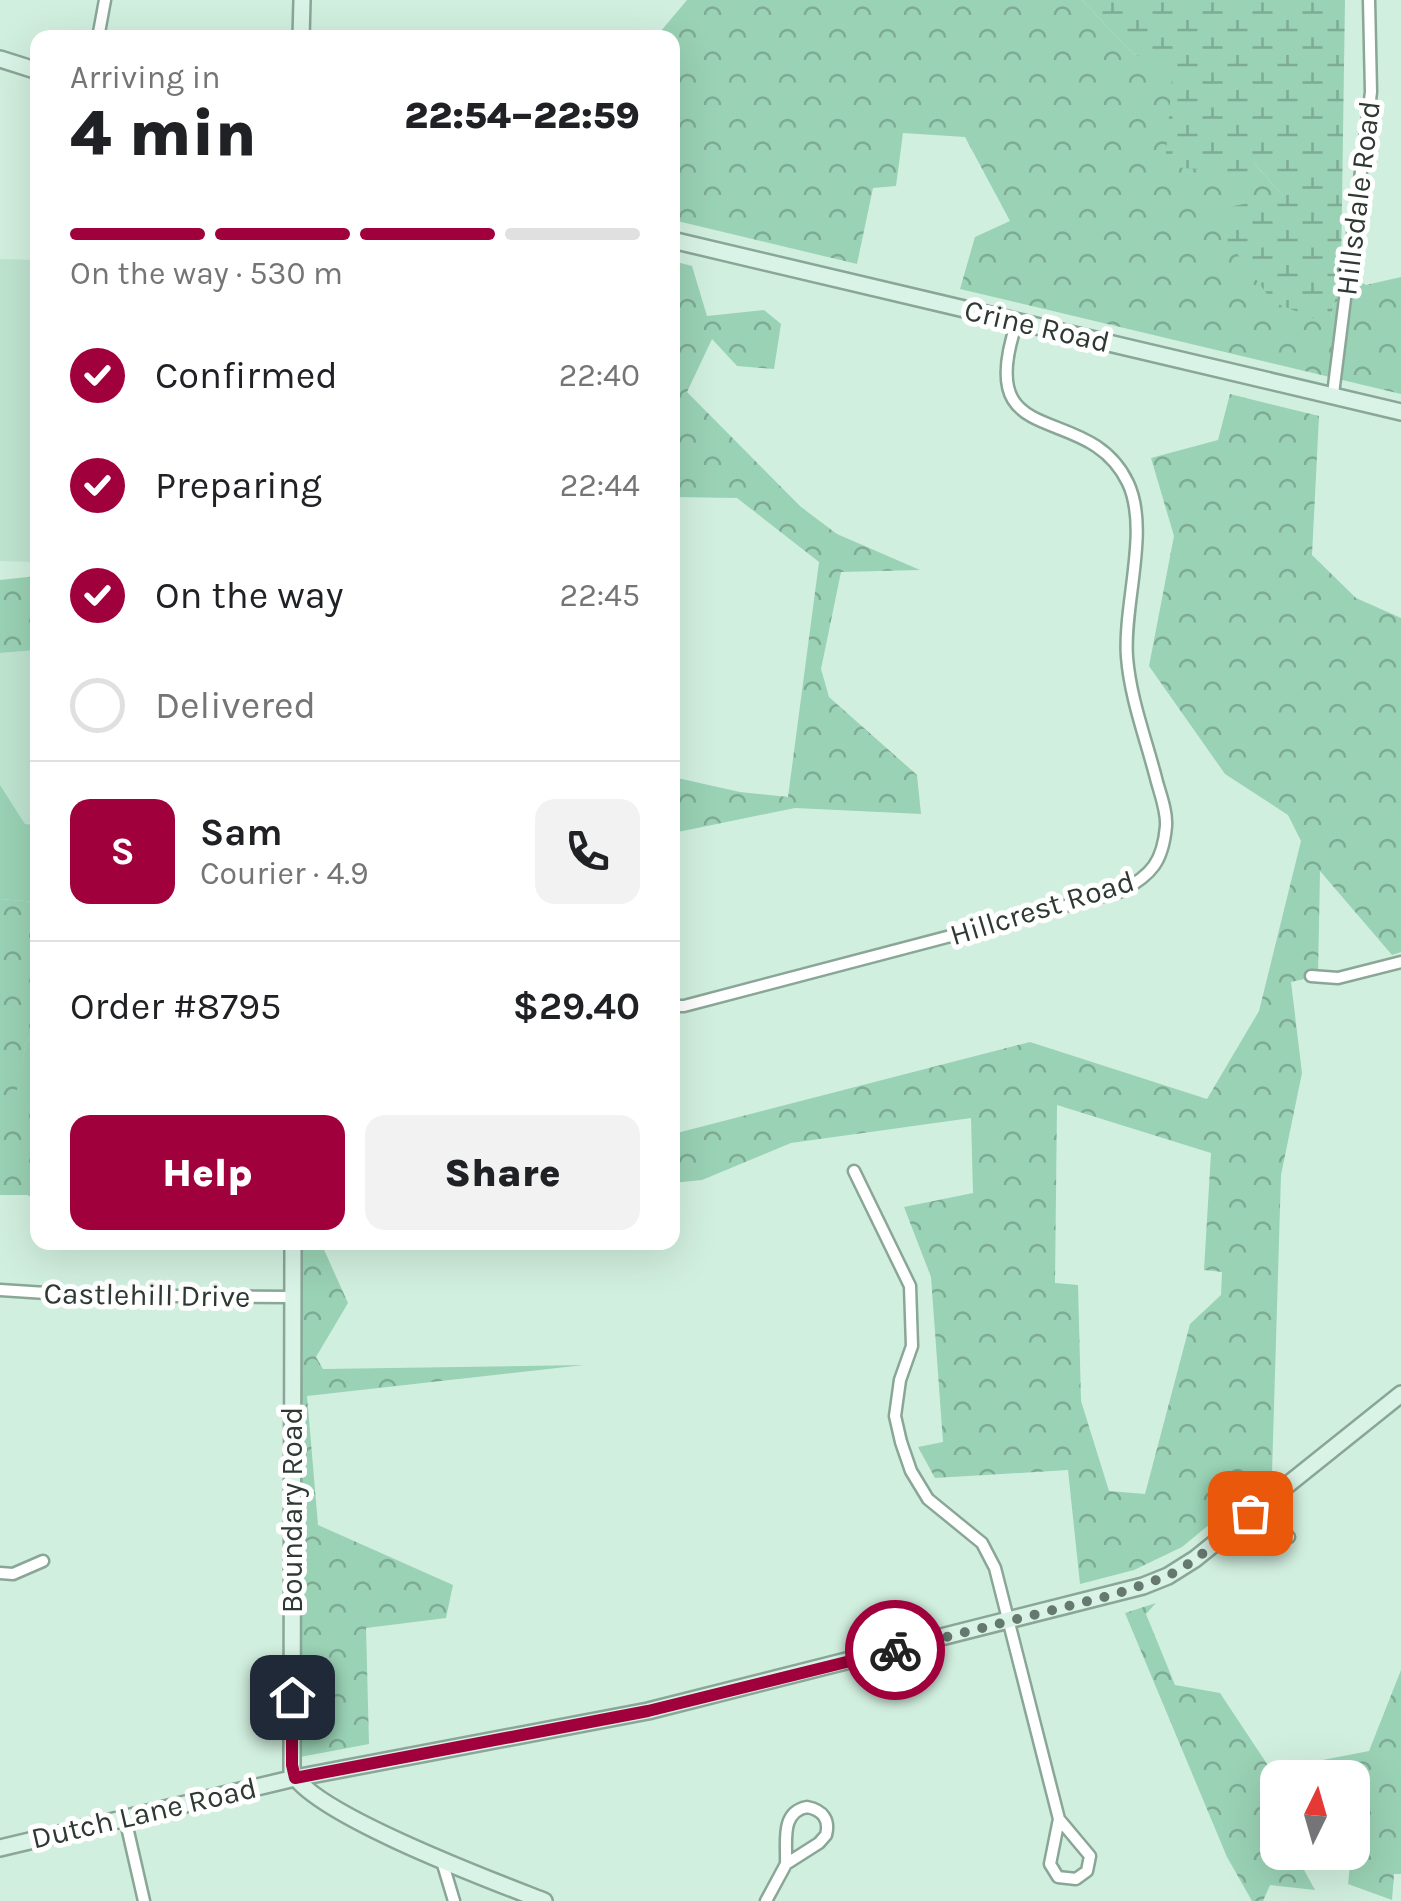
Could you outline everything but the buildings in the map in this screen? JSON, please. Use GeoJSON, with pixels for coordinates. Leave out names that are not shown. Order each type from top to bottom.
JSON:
{"type":"FeatureCollection","features":[{"type":"Feature","properties":{"kind":"street"},"geometry":{"type":"LineString","coordinates":[[99,30],[104,0]]}},
{"type":"Feature","properties":{"kind":"street"},"geometry":{"type":"LineString","coordinates":[[300,30],[302,0]]}},
{"type":"Feature","properties":{"kind":"street","name":"Hillsdale Road"},"geometry":{"type":"LineString","coordinates":[[1333,394],[1370,108],[1369,0]]}},
{"type":"Feature","properties":{"kind":"street"},"geometry":{"type":"LineString","coordinates":[[0,59],[30,68]]}},
{"type":"Feature","properties":{"kind":"street","name":"Crine Road"},"geometry":{"type":"LineString","coordinates":[[680,242],[1401,412]]}},
{"type":"Feature","properties":{"kind":"street","name":"Hillcrest Road"},"geometry":{"type":"LineString","coordinates":[[680,1006],[1122,891],[1148,877],[1157,859],[1167,821],[1126,653],[1135,537],[1129,485],[1104,451],[1079,434],[1038,422],[1009,396],[1005,363],[1018,322]]}},
{"type":"Feature","properties":{"kind":"street"},"geometry":{"type":"LineString","coordinates":[[1311,976],[1338,978],[1401,962]]}},
{"type":"Feature","properties":{"kind":"street"},"geometry":{"type":"LineString","coordinates":[[854,1172],[910,1286],[912,1346],[900,1380],[895,1416],[901,1442],[911,1471],[928,1499],[982,1542],[996,1568],[1059,1819],[1050,1864],[1058,1877],[1076,1880],[1087,1871],[1090,1856],[1059,1819]]}},
{"type":"Feature","properties":{"kind":"street","name":"Boundary Road"},"geometry":{"type":"LineString","coordinates":[[293,1250],[295,1778]]}},
{"type":"Feature","properties":{"kind":"street","name":"Castlehill Drive"},"geometry":{"type":"LineString","coordinates":[[0,1290],[77,1295],[293,1297]]}},
{"type":"Feature","properties":{"kind":"street","name":"Dutch Lane Road"},"geometry":{"type":"LineString","coordinates":[[0,1848],[295,1778],[648,1711],[1116,1594],[1168,1576],[1195,1560],[1401,1394]]}},
{"type":"Feature","properties":{"kind":"street"},"geometry":{"type":"LineString","coordinates":[[1261,1504],[1289,1537]]}},
{"type":"Feature","properties":{"kind":"street"},"geometry":{"type":"LineString","coordinates":[[0,1573],[13,1574],[43,1562]]}},
{"type":"Feature","properties":{"kind":"street"},"geometry":{"type":"LineString","coordinates":[[295,1778],[321,1800],[442,1861],[544,1901]]}},
{"type":"Feature","properties":{"kind":"street"},"geometry":{"type":"LineString","coordinates":[[766,1901],[786,1864],[789,1817],[801,1807],[815,1808],[825,1817],[826,1835],[786,1864]]}},
{"type":"Feature","properties":{"kind":"street"},"geometry":{"type":"LineString","coordinates":[[125,1818],[144,1901]]}},
{"type":"Feature","properties":{"kind":"street"},"geometry":{"type":"LineString","coordinates":[[442,1861],[454,1901]]}},
{"type":"Feature","properties":{"kind":"shaded area"},"geometry":{"type":"Polygon","coordinates":[[[0,259],[30,260],[30,562],[0,561],[0,259]]]}},
{"type":"Feature","properties":{"kind":"shaded area"},"geometry":{"type":"Polygon","coordinates":[[[30,651],[30,824],[25,824],[0,785],[0,653],[30,651]]]}},
{"type":"Feature","properties":{"kind":"green space"},"geometry":{"type":"Polygon","coordinates":[[[687,0],[1082,0],[1133,54],[1174,66],[1253,174],[1254,163],[1284,197],[1331,317],[1341,269],[1366,285],[1401,277],[1401,394],[960,289],[975,237],[1010,221],[965,137],[903,133],[896,186],[873,188],[857,264],[680,222],[680,30],[662,30],[687,0]]]}},
{"type":"Feature","properties":{"kind":"green space"},"geometry":{"type":"Polygon","coordinates":[[[1082,0],[1345,0],[1341,269],[1331,317],[1323,322],[1273,302],[1224,236],[1229,207],[1283,196],[1255,164],[1253,175],[1165,166],[1173,67],[1133,54],[1082,0]]]}},
{"type":"Feature","properties":{"kind":"green space"},"geometry":{"type":"Polygon","coordinates":[[[680,263],[692,266],[707,316],[764,310],[781,324],[774,369],[737,366],[712,339],[687,392],[801,507],[837,534],[920,570],[841,572],[821,669],[829,697],[917,775],[921,814],[795,808],[680,832],[680,779],[740,792],[788,797],[819,562],[737,498],[680,497],[680,263]]]}},
{"type":"Feature","properties":{"kind":"green space"},"geometry":{"type":"Polygon","coordinates":[[[1230,394],[1319,416],[1312,555],[1356,598],[1401,618],[1401,952],[1392,955],[1320,871],[1318,976],[1291,982],[1302,1073],[1281,1175],[1272,1473],[1182,1547],[1134,1570],[1080,1584],[1068,1470],[935,1478],[918,1447],[943,1442],[931,1277],[904,1207],[973,1193],[971,1118],[791,1143],[702,1180],[680,1182],[680,1132],[1030,1042],[1207,1099],[1259,1011],[1301,841],[1288,815],[1225,774],[1149,666],[1174,536],[1151,458],[1218,440],[1230,394]],[[1057,1105],[1055,1283],[1078,1285],[1081,1401],[1109,1491],[1145,1494],[1190,1324],[1221,1295],[1222,1272],[1204,1270],[1211,1153],[1057,1105]]]}},
{"type":"Feature","properties":{"kind":"green space"},"geometry":{"type":"Polygon","coordinates":[[[30,577],[30,651],[0,653],[0,580],[30,577]]]}},
{"type":"Feature","properties":{"kind":"green space"},"geometry":{"type":"Polygon","coordinates":[[[0,785],[25,824],[30,824],[30,901],[0,899],[0,785]]]}},
{"type":"Feature","properties":{"kind":"green space"},"geometry":{"type":"Polygon","coordinates":[[[0,899],[30,901],[30,1037],[13,1110],[30,1106],[30,1196],[0,1195],[0,899]]]}},
{"type":"Feature","properties":{"kind":"green space"},"geometry":{"type":"Polygon","coordinates":[[[30,1037],[30,1106],[12,1111],[30,1037]]]}},
{"type":"Feature","properties":{"kind":"green space"},"geometry":{"type":"Polygon","coordinates":[[[292,1250],[324,1250],[348,1303],[316,1357],[323,1369],[584,1365],[307,1396],[318,1525],[453,1585],[446,1618],[366,1628],[369,1744],[300,1757],[293,1647],[292,1250]]]}},
{"type":"Feature","properties":{"kind":"green space"},"geometry":{"type":"Polygon","coordinates":[[[1156,1603],[1146,1614],[1175,1685],[1220,1693],[1264,1760],[1260,1760],[1260,1870],[1304,1870],[1315,1890],[1270,1885],[1263,1901],[1252,1901],[1227,1857],[1125,1613],[1156,1603]]]}},
{"type":"Feature","properties":{"kind":"green space"},"geometry":{"type":"Polygon","coordinates":[[[1401,1670],[1401,1874],[1394,1874],[1392,1900],[1348,1884],[1350,1870],[1370,1870],[1370,1760],[1323,1760],[1369,1751],[1401,1670]]]}},
{"type":"Feature","properties":{"kind":"way so far"},"geometry":{"type":"LineString","coordinates":[[895,1650],[1116,1594],[1168,1576],[1195,1560],[1250,1513]]}},
{"type":"Feature","properties":{"kind":"route"},"geometry":{"type":"LineString","coordinates":[[292,1697],[295,1778],[648,1711],[895,1650]]}}]}
